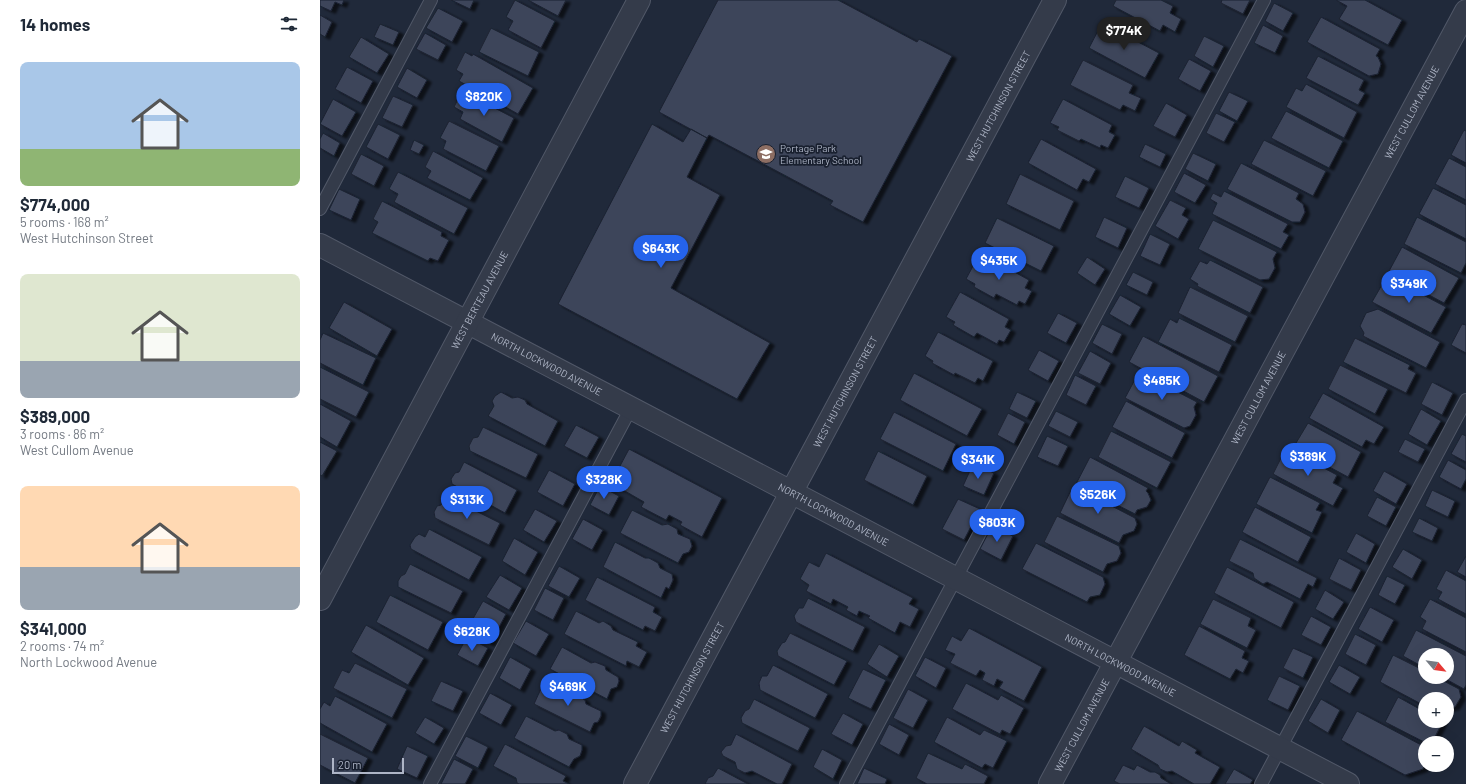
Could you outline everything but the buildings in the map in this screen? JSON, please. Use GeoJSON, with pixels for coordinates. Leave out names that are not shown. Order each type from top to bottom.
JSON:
{"type":"FeatureCollection","features":[{"type":"Feature","properties":{"kind":"street","name":"WEST BERTEAU AVENUE"},"geometry":{"type":"LineString","coordinates":[[320,599],[639,0]]}},
{"type":"Feature","properties":{"kind":"street","name":"WEST HUTCHINSON STREET"},"geometry":{"type":"LineString","coordinates":[[635,784],[1055,0]]}},
{"type":"Feature","properties":{"kind":"street"},"geometry":{"type":"LineString","coordinates":[[1453,0],[1466,7]]}},
{"type":"Feature","properties":{"kind":"street","name":"WEST CULLOM AVENUE"},"geometry":{"type":"LineString","coordinates":[[1050,784],[1466,11]]}},
{"type":"Feature","properties":{"kind":"street","name":"NORTH LOCKWOOD AVENUE"},"geometry":{"type":"LineString","coordinates":[[320,245],[1348,784]]}},
{"type":"Feature","properties":{"kind":"lane"},"geometry":{"type":"LineString","coordinates":[[320,209],[431,0]]}},
{"type":"Feature","properties":{"kind":"lane"},"geometry":{"type":"LineString","coordinates":[[846,784],[1264,0]]}},
{"type":"Feature","properties":{"kind":"lane"},"geometry":{"type":"LineString","coordinates":[[1261,784],[1466,400]]}},
{"type":"Feature","properties":{"kind":"lane"},"geometry":{"type":"LineString","coordinates":[[430,784],[631,408]]}},
{"type":"Feature","properties":{"kind":"place","name":"Portage Park Elementary School"},"geometry":{"type":"Point","coordinates":[766,154]}}]}
